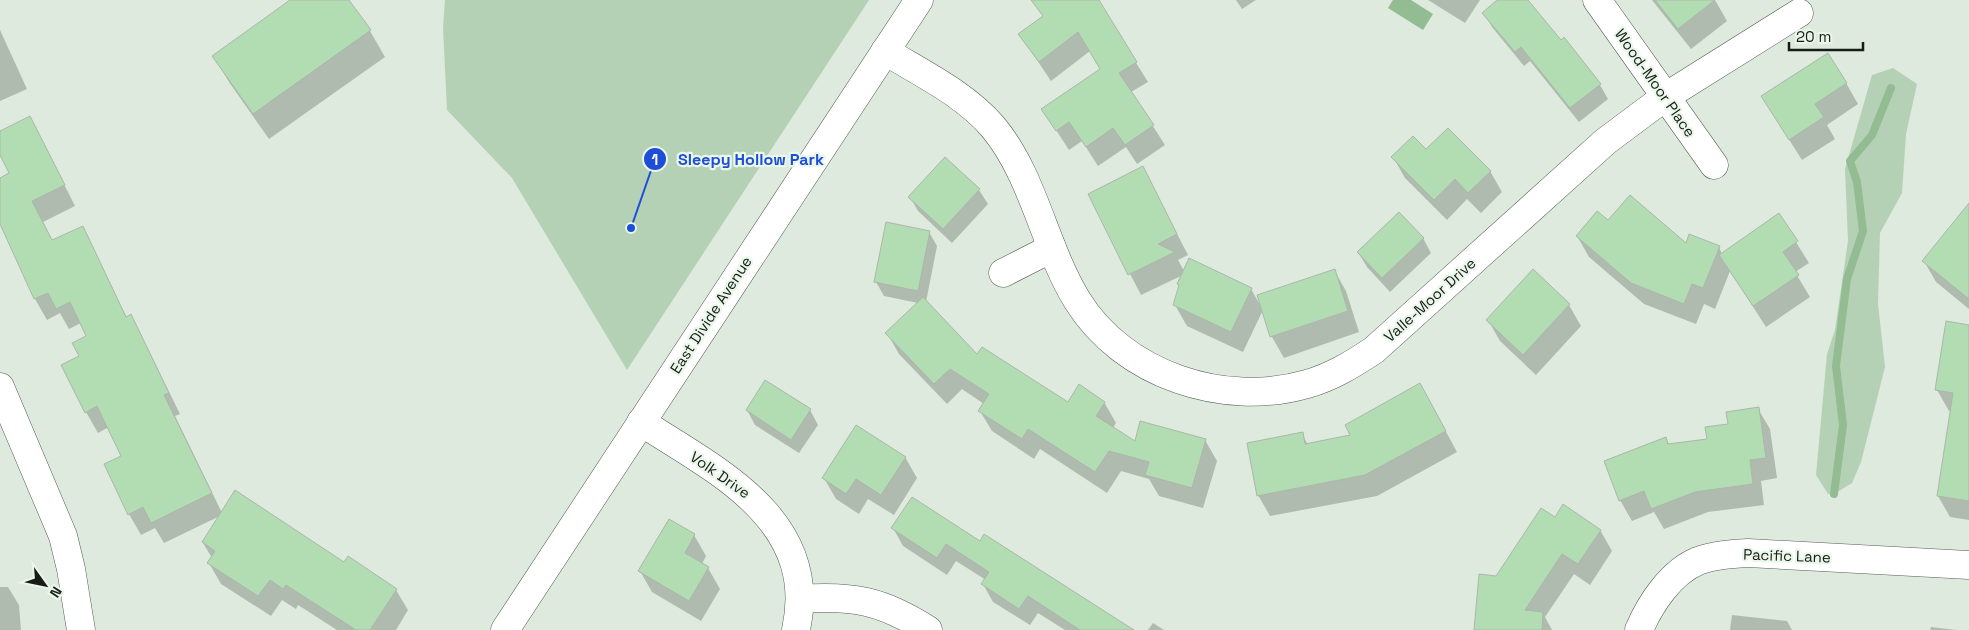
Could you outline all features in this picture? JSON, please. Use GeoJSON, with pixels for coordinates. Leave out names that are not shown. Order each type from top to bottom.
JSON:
{"type":"FeatureCollection","features":[{"type":"Feature","properties":{"kind":"street","name":"East Divide Avenue"},"geometry":{"type":"LineString","coordinates":[[505,630],[918,0]]}},
{"type":"Feature","properties":{"kind":"street","name":"Wood-Moor Place"},"geometry":{"type":"LineString","coordinates":[[1596,0],[1714,165]]}},
{"type":"Feature","properties":{"kind":"street","name":"Valle-Moor Drive"},"geometry":{"type":"LineString","coordinates":[[885,51],[958,96],[992,127],[1017,166],[1052,248],[1077,299],[1089,316],[1119,346],[1158,371],[1188,382],[1230,391],[1281,389],[1307,384],[1332,375],[1374,350],[1577,166],[1665,97],[1800,13]]}},
{"type":"Feature","properties":{"kind":"street"},"geometry":{"type":"LineString","coordinates":[[1003,273],[1052,248]]}},
{"type":"Feature","properties":{"kind":"street"},"geometry":{"type":"LineString","coordinates":[[0,387],[62,536],[71,569],[81,630]]}},
{"type":"Feature","properties":{"kind":"street","name":"Volk Drive"},"geometry":{"type":"LineString","coordinates":[[641,422],[741,487],[766,512],[782,535],[791,555],[800,599],[796,630]]}},
{"type":"Feature","properties":{"kind":"street","name":"Pacific Lane"},"geometry":{"type":"LineString","coordinates":[[1639,630],[1658,596],[1678,574],[1698,562],[1722,555],[1748,553],[1969,565]]}},
{"type":"Feature","properties":{"kind":"street"},"geometry":{"type":"LineString","coordinates":[[800,599],[829,596],[867,600],[895,610],[928,630]]}},
{"type":"Feature","properties":{"kind":"shaded area"},"geometry":{"type":"Polygon","coordinates":[[[445,0],[869,0],[627,370],[512,178],[447,110],[443,28],[445,0]]]}},
{"type":"Feature","properties":{"kind":"shaded area"},"geometry":{"type":"Polygon","coordinates":[[[1393,0],[1411,0],[1433,14],[1423,30],[1388,8],[1393,0]]]}},
{"type":"Feature","properties":{"kind":"shaded area"},"geometry":{"type":"Polygon","coordinates":[[[1893,68],[1917,84],[1906,134],[1902,193],[1880,233],[1878,304],[1885,367],[1861,462],[1852,483],[1834,494],[1828,494],[1816,475],[1827,354],[1835,330],[1848,241],[1845,169],[1872,75],[1893,68]]]}},
{"type":"Feature","properties":{"kind":"building"},"geometry":{"type":"Polygon","coordinates":[[[290,0],[349,0],[371,30],[253,114],[212,56],[290,0]]]}},
{"type":"Feature","properties":{"kind":"building"},"geometry":{"type":"Polygon","coordinates":[[[1031,0],[1099,0],[1137,62],[1119,73],[1154,125],[1125,145],[1113,128],[1086,147],[1069,122],[1056,131],[1041,109],[1100,69],[1078,32],[1039,62],[1018,34],[1043,16],[1031,0]]]}},
{"type":"Feature","properties":{"kind":"building"},"geometry":{"type":"Polygon","coordinates":[[[1497,0],[1528,0],[1561,40],[1564,37],[1601,84],[1570,108],[1521,47],[1515,52],[1482,13],[1497,0]]]}},
{"type":"Feature","properties":{"kind":"building"},"geometry":{"type":"Polygon","coordinates":[[[1655,0],[1715,0],[1678,29],[1655,0]]]}},
{"type":"Feature","properties":{"kind":"building"},"geometry":{"type":"Polygon","coordinates":[[[1828,53],[1847,83],[1815,104],[1824,117],[1789,140],[1761,96],[1828,53]]]}},
{"type":"Feature","properties":{"kind":"building"},"geometry":{"type":"Polygon","coordinates":[[[30,116],[65,185],[32,201],[52,240],[83,226],[126,317],[131,314],[169,393],[164,395],[212,493],[151,523],[143,507],[128,515],[104,464],[121,456],[97,406],[85,413],[61,365],[79,356],[72,343],[86,336],[70,302],[56,309],[48,293],[34,299],[0,224],[0,178],[9,173],[0,155],[0,131],[30,116]]]}},
{"type":"Feature","properties":{"kind":"building"},"geometry":{"type":"Polygon","coordinates":[[[1448,128],[1491,171],[1468,193],[1455,179],[1434,200],[1391,157],[1413,136],[1426,149],[1448,128]]]}},
{"type":"Feature","properties":{"kind":"building"},"geometry":{"type":"Polygon","coordinates":[[[945,157],[980,189],[943,229],[908,197],[945,157]]]}},
{"type":"Feature","properties":{"kind":"building"},"geometry":{"type":"Polygon","coordinates":[[[1143,166],[1177,234],[1158,244],[1175,252],[1128,275],[1088,194],[1143,166]]]}},
{"type":"Feature","properties":{"kind":"building"},"geometry":{"type":"Polygon","coordinates":[[[1630,195],[1686,243],[1689,234],[1720,246],[1703,288],[1692,284],[1684,304],[1631,283],[1576,236],[1597,211],[1608,220],[1630,195]]]}},
{"type":"Feature","properties":{"kind":"building"},"geometry":{"type":"Polygon","coordinates":[[[1969,203],[1969,299],[1922,261],[1969,203]]]}},
{"type":"Feature","properties":{"kind":"building"},"geometry":{"type":"Polygon","coordinates":[[[1399,212],[1424,238],[1382,278],[1357,252],[1399,212]]]}},
{"type":"Feature","properties":{"kind":"building"},"geometry":{"type":"Polygon","coordinates":[[[1779,213],[1798,241],[1783,252],[1799,275],[1753,306],[1719,255],[1779,213]]]}},
{"type":"Feature","properties":{"kind":"building"},"geometry":{"type":"Polygon","coordinates":[[[886,222],[930,231],[918,291],[874,282],[886,222]]]}},
{"type":"Feature","properties":{"kind":"building"},"geometry":{"type":"Polygon","coordinates":[[[1189,258],[1252,288],[1231,332],[1173,305],[1179,285],[1177,284],[1189,258]]]}},
{"type":"Feature","properties":{"kind":"building"},"geometry":{"type":"Polygon","coordinates":[[[1335,269],[1348,311],[1270,337],[1257,295],[1335,269]]]}},
{"type":"Feature","properties":{"kind":"building"},"geometry":{"type":"Polygon","coordinates":[[[1533,269],[1570,304],[1523,355],[1486,320],[1533,269]]]}},
{"type":"Feature","properties":{"kind":"building"},"geometry":{"type":"Polygon","coordinates":[[[923,297],[977,354],[982,347],[1068,402],[1079,384],[1105,402],[1096,416],[1135,441],[1140,421],[1206,439],[1192,488],[1145,475],[1149,462],[1109,451],[1095,472],[1028,429],[1022,439],[978,411],[989,394],[950,369],[934,384],[885,333],[923,297]]]}},
{"type":"Feature","properties":{"kind":"building"},"geometry":{"type":"Polygon","coordinates":[[[1946,321],[1969,325],[1969,501],[1937,496],[1953,393],[1935,390],[1946,321]]]}},
{"type":"Feature","properties":{"kind":"building"},"geometry":{"type":"Polygon","coordinates":[[[765,380],[811,409],[791,440],[746,410],[765,380]]]}},
{"type":"Feature","properties":{"kind":"building"},"geometry":{"type":"Polygon","coordinates":[[[1420,383],[1446,431],[1365,475],[1257,496],[1247,443],[1303,432],[1305,444],[1350,435],[1345,425],[1420,383]]]}},
{"type":"Feature","properties":{"kind":"building"},"geometry":{"type":"Polygon","coordinates":[[[1759,407],[1766,458],[1750,460],[1753,484],[1695,492],[1651,509],[1644,491],[1619,501],[1604,461],[1666,437],[1668,444],[1707,439],[1705,427],[1728,424],[1726,412],[1759,407]]]}},
{"type":"Feature","properties":{"kind":"building"},"geometry":{"type":"Polygon","coordinates":[[[856,425],[906,457],[881,495],[856,479],[846,494],[822,478],[856,425]]]}},
{"type":"Feature","properties":{"kind":"building"},"geometry":{"type":"Polygon","coordinates":[[[235,490],[344,562],[348,556],[397,589],[370,630],[356,630],[286,585],[283,589],[270,580],[258,596],[207,563],[215,551],[202,542],[235,490]]]}},
{"type":"Feature","properties":{"kind":"building"},"geometry":{"type":"Polygon","coordinates":[[[912,497],[980,541],[984,534],[1134,630],[1080,630],[1028,596],[1019,609],[981,584],[989,572],[946,544],[937,558],[891,528],[912,497]]]}},
{"type":"Feature","properties":{"kind":"building"},"geometry":{"type":"Polygon","coordinates":[[[1563,504],[1601,530],[1578,564],[1562,554],[1525,610],[1543,612],[1542,630],[1474,630],[1479,574],[1496,576],[1541,508],[1555,517],[1563,504]]]}},
{"type":"Feature","properties":{"kind":"building"},"geometry":{"type":"Polygon","coordinates":[[[669,519],[695,534],[685,553],[709,567],[689,601],[638,571],[669,519]]]}},
{"type":"Feature","properties":{"kind":"waterway"},"geometry":{"type":"LineString","coordinates":[[1834,494],[1843,425],[1836,366],[1847,279],[1863,231],[1857,182],[1850,161],[1872,135],[1891,88]]}},
{"type":"Feature","properties":{"kind":"place","name":"Sleepy Hollow Park"},"geometry":{"type":"Point","coordinates":[631,228]}}]}
